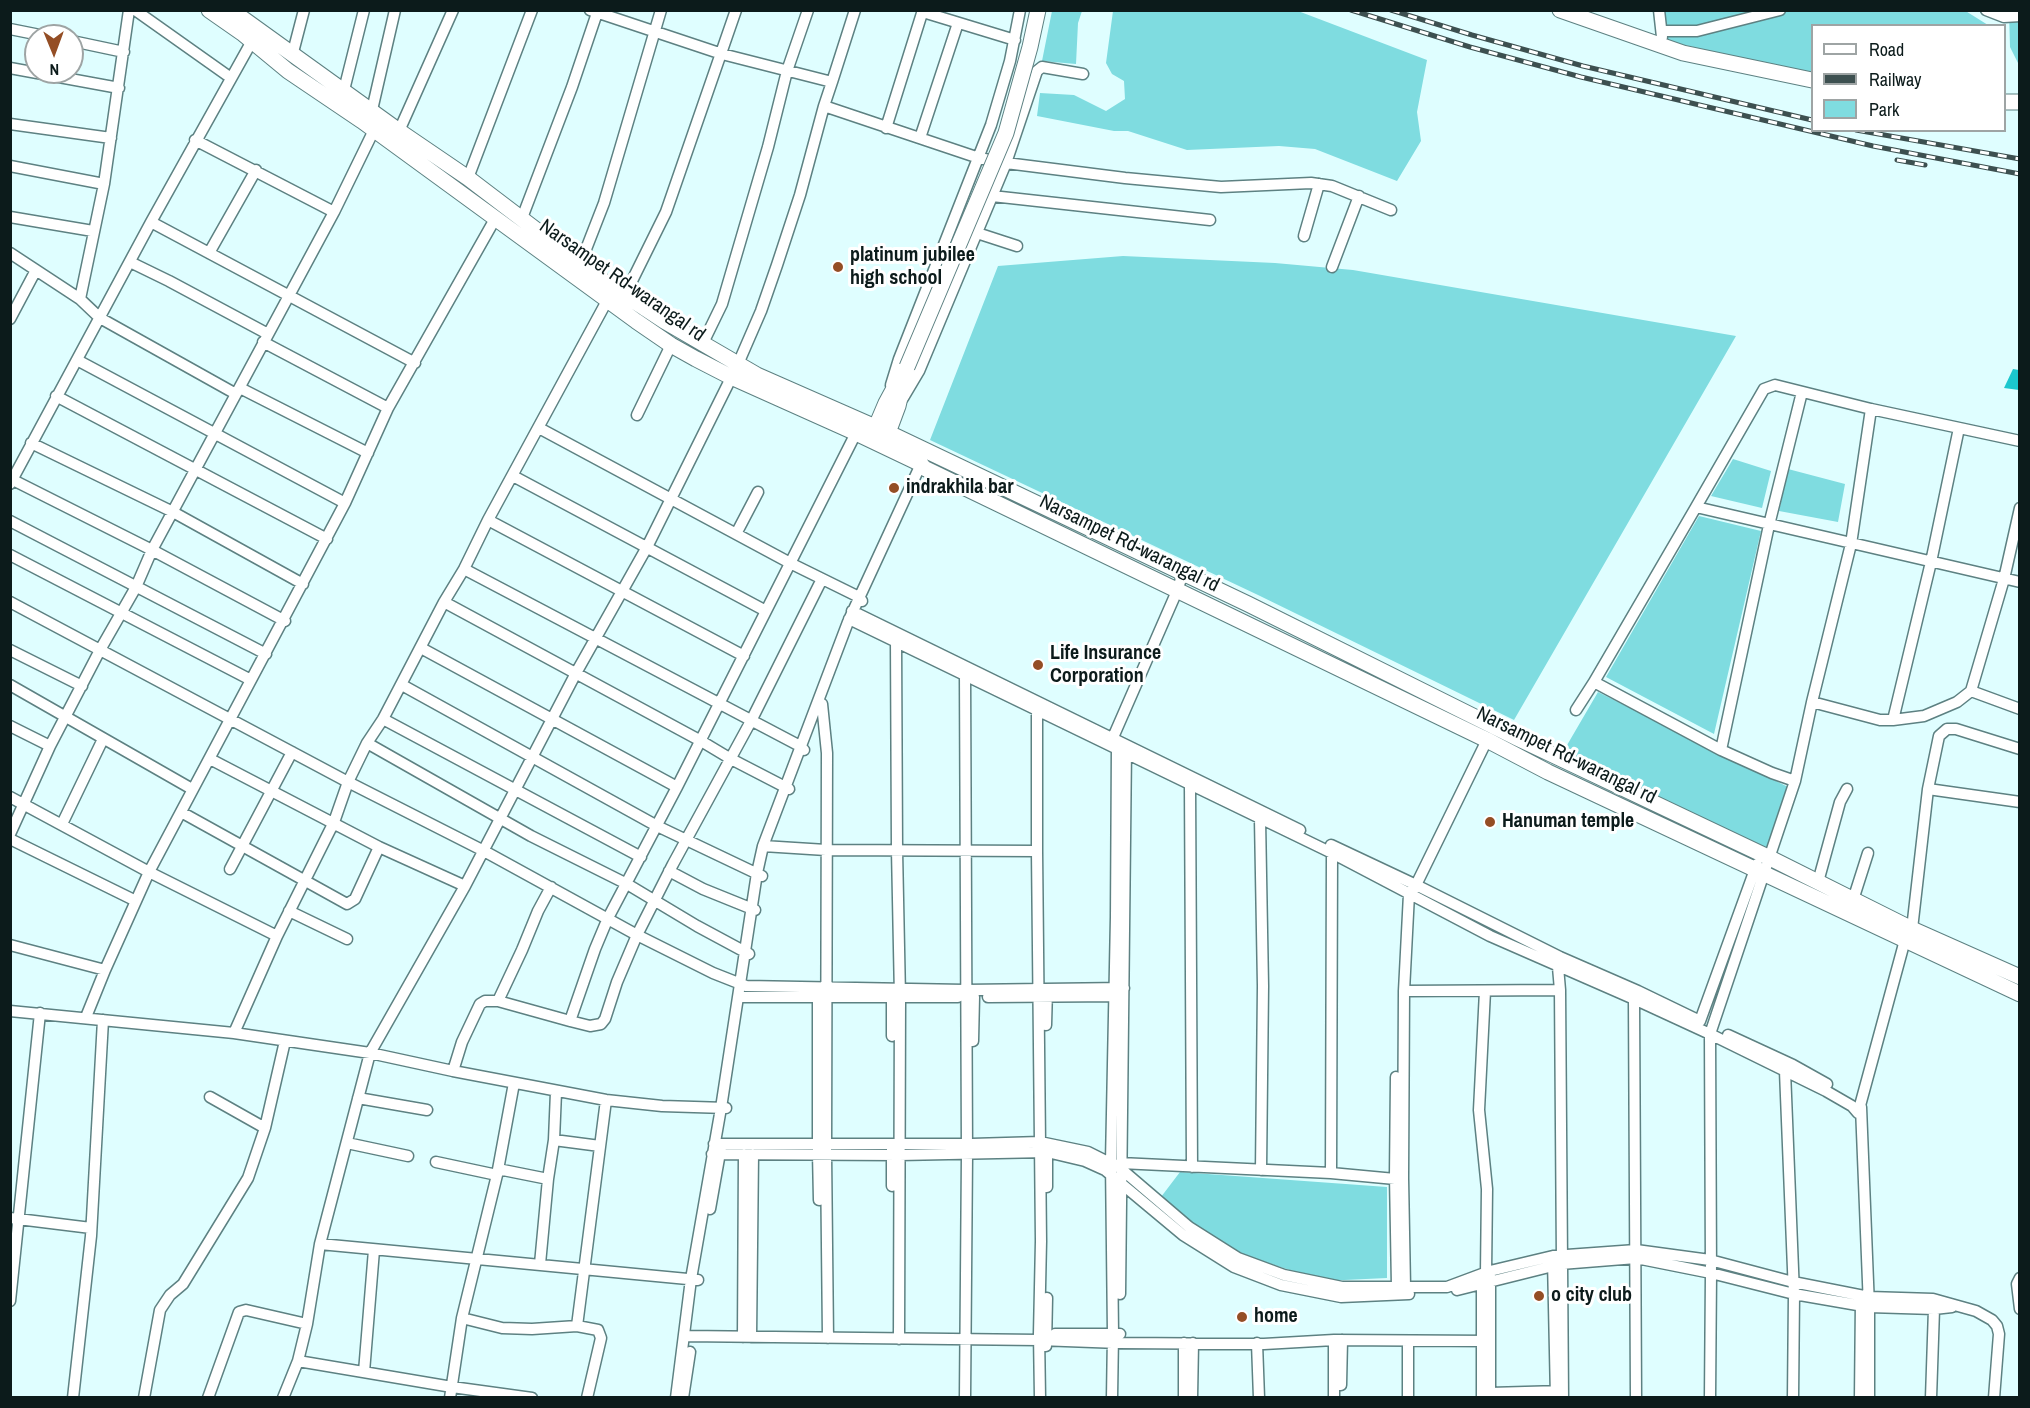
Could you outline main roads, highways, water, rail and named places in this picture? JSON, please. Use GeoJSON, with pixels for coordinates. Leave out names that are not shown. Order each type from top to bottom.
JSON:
{"type":"FeatureCollection","features":[{"type":"Feature","properties":{"kind":"main road","name":"Narsampet Rd-warangal rd"},"geometry":{"type":"LineString","coordinates":[[209,10],[247,26],[344,90],[468,178],[603,280],[663,321],[703,343],[734,370]]}},
{"type":"Feature","properties":{"kind":"main road","name":"Narsampet Rd-warangal rd"},"geometry":{"type":"LineString","coordinates":[[231,10],[288,71],[374,130],[671,345],[786,388],[875,436],[922,466],[1760,873],[2019,977]]}},
{"type":"Feature","properties":{"kind":"main road"},"geometry":{"type":"LineString","coordinates":[[875,436],[908,367],[1006,133],[1025,68],[1038,10]]}},
{"type":"Feature","properties":{"kind":"main road"},"geometry":{"type":"LineString","coordinates":[[1560,10],[1663,39],[1683,53],[1811,80]]}},
{"type":"Feature","properties":{"kind":"main road","name":"Narsampet Rd-warangal rd"},"geometry":{"type":"LineString","coordinates":[[875,436],[1183,573],[1517,738],[1765,856],[1853,900],[1909,934],[2019,994]]}},
{"type":"Feature","properties":{"kind":"railway"},"geometry":{"type":"LineString","coordinates":[[1351,10],[1470,47],[1581,77],[1811,131]]}},
{"type":"Feature","properties":{"kind":"railway"},"geometry":{"type":"LineString","coordinates":[[1391,10],[1583,66],[1811,120]]}},
{"type":"Feature","properties":{"kind":"railway"},"geometry":{"type":"LineString","coordinates":[[1814,132],[1873,146],[2020,174]]}},
{"type":"Feature","properties":{"kind":"railway"},"geometry":{"type":"LineString","coordinates":[[1867,132],[2020,159]]}},
{"type":"Feature","properties":{"kind":"railway"},"geometry":{"type":"LineString","coordinates":[[1897,160],[1925,165]]}},
{"type":"Feature","properties":{"kind":"place","name":"platinum jubilee high school"},"geometry":{"type":"Point","coordinates":[838,267]}},
{"type":"Feature","properties":{"kind":"place","name":"indrakhila bar"},"geometry":{"type":"Point","coordinates":[894,488]}},
{"type":"Feature","properties":{"kind":"place","name":"Life Insurance Corporation"},"geometry":{"type":"Point","coordinates":[1038,665]}},
{"type":"Feature","properties":{"kind":"place","name":"Hanuman temple"},"geometry":{"type":"Point","coordinates":[1490,822]}},
{"type":"Feature","properties":{"kind":"place","name":"o city club"},"geometry":{"type":"Point","coordinates":[1539,1296]}},
{"type":"Feature","properties":{"kind":"place","name":"home"},"geometry":{"type":"Point","coordinates":[1242,1317]}}]}
